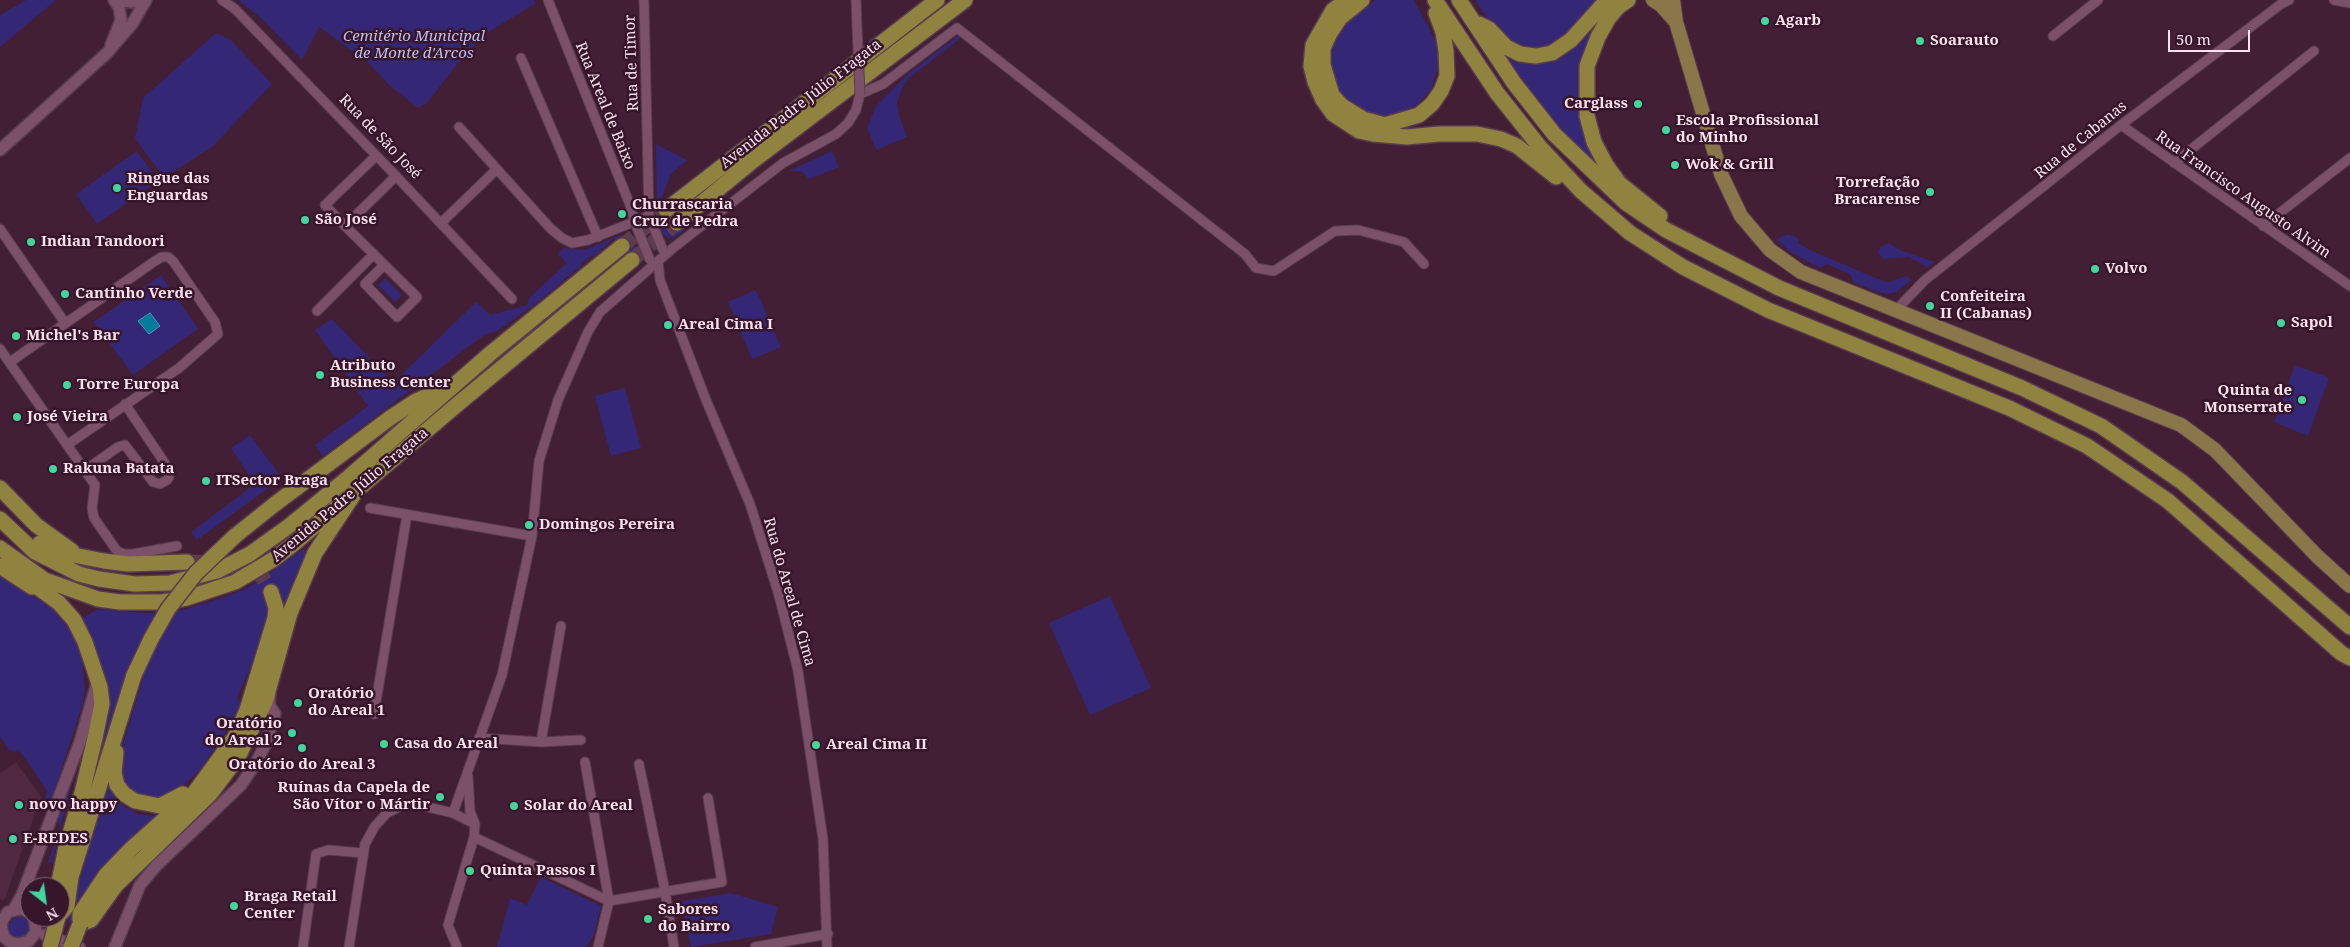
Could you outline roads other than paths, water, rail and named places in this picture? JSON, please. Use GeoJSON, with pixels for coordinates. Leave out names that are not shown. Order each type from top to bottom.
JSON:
{"type":"FeatureCollection","features":[{"type":"Feature","properties":{"kind":"highway","name":"Avenida Padre Júlio Fragata"},"geometry":{"type":"LineString","coordinates":[[666,210],[937,0]]}},
{"type":"Feature","properties":{"kind":"highway","name":"Avenida Padre Júlio Fragata"},"geometry":{"type":"LineString","coordinates":[[677,223],[754,160],[965,0]]}},
{"type":"Feature","properties":{"kind":"highway"},"geometry":{"type":"LineString","coordinates":[[1347,0],[1333,10],[1312,45],[1312,66],[1316,82],[1323,100],[1333,114],[1359,131],[1373,134],[1408,137],[1440,134],[1477,134],[1501,139],[1517,146],[1563,183],[1581,191]]}},
{"type":"Feature","properties":{"kind":"highway"},"geometry":{"type":"LineString","coordinates":[[1362,0],[1340,18],[1330,33],[1323,48],[1322,65],[1332,95],[1342,106],[1363,120],[1385,125],[1419,116],[1432,104],[1447,76],[1443,32],[1433,0]]}},
{"type":"Feature","properties":{"kind":"highway"},"geometry":{"type":"LineString","coordinates":[[1433,0],[1497,93],[1539,146],[1581,191],[1630,233],[1683,267],[1768,310],[2009,408],[2086,446],[2168,501],[2341,653],[2350,658]]}},
{"type":"Feature","properties":{"kind":"highway"},"geometry":{"type":"LineString","coordinates":[[1459,0],[1514,83],[1554,134],[1626,203],[1658,224],[1710,253],[1779,288],[2022,388],[2101,426],[2182,482],[2350,627]]}},
{"type":"Feature","properties":{"kind":"highway"},"geometry":{"type":"LineString","coordinates":[[1471,19],[1489,29],[1506,47],[1520,54],[1536,56],[1552,53],[1571,40],[1607,0]]}},
{"type":"Feature","properties":{"kind":"highway"},"geometry":{"type":"LineString","coordinates":[[1628,0],[1618,7],[1608,19],[1598,37],[1587,66],[1587,116],[1594,142],[1606,165],[1619,182],[1710,253]]}},
{"type":"Feature","properties":{"kind":"highway","name":"Avenida Padre Júlio Fragata"},"geometry":{"type":"LineString","coordinates":[[0,519],[35,552],[79,574],[99,579],[136,584],[170,583],[217,571],[270,540],[349,477],[491,353],[622,246]]}},
{"type":"Feature","properties":{"kind":"highway","name":"Avenida Padre Júlio Fragata"},"geometry":{"type":"LineString","coordinates":[[0,548],[45,580],[98,598],[120,602],[162,602],[207,593],[235,582],[257,570],[296,542],[459,403],[632,260]]}},
{"type":"Feature","properties":{"kind":"highway"},"geometry":{"type":"LineString","coordinates":[[70,877],[116,738],[134,675],[151,638],[168,609],[196,573],[235,536],[275,504],[390,418],[416,401],[460,381]]}},
{"type":"Feature","properties":{"kind":"highway"},"geometry":{"type":"LineString","coordinates":[[0,488],[36,525],[59,544],[82,556]]}},
{"type":"Feature","properties":{"kind":"highway"},"geometry":{"type":"LineString","coordinates":[[80,924],[91,920],[116,885],[211,793],[238,757],[251,734],[270,686],[290,613],[315,553],[354,494]]}},
{"type":"Feature","properties":{"kind":"highway"},"geometry":{"type":"LineString","coordinates":[[0,519],[12,523],[48,550],[128,564],[187,562]]}},
{"type":"Feature","properties":{"kind":"highway"},"geometry":{"type":"LineString","coordinates":[[0,556],[2,561],[59,602],[74,620],[90,655],[97,683],[100,687],[102,704],[82,793],[66,847],[60,877]]}},
{"type":"Feature","properties":{"kind":"highway"},"geometry":{"type":"LineString","coordinates":[[0,566],[59,602]]}},
{"type":"Feature","properties":{"kind":"highway"},"geometry":{"type":"LineString","coordinates":[[116,738],[114,773],[117,784],[124,794],[135,801],[160,806],[176,799],[199,784],[227,750],[247,710],[275,618],[276,608],[271,592]]}},
{"type":"Feature","properties":{"kind":"highway"},"geometry":{"type":"LineString","coordinates":[[71,947],[80,924],[80,914],[106,875],[132,848],[196,792],[199,784]]}},
{"type":"Feature","properties":{"kind":"highway"},"geometry":{"type":"LineString","coordinates":[[50,947],[55,927]]}},
{"type":"Feature","properties":{"kind":"main road"},"geometry":{"type":"LineString","coordinates":[[1652,0],[1661,5],[1676,22]]}},
{"type":"Feature","properties":{"kind":"main road"},"geometry":{"type":"LineString","coordinates":[[1673,0],[1676,22],[1721,174],[1742,216],[1770,250],[1802,272],[2181,425],[2214,450],[2317,556],[2350,586]]}},
{"type":"Feature","properties":{"kind":"street"},"geometry":{"type":"LineString","coordinates":[[116,0],[132,2],[141,0]]}},
{"type":"Feature","properties":{"kind":"street"},"geometry":{"type":"LineString","coordinates":[[107,53],[121,20],[116,0]]}},
{"type":"Feature","properties":{"kind":"street"},"geometry":{"type":"LineString","coordinates":[[0,150],[107,53],[132,24],[146,0]]}},
{"type":"Feature","properties":{"kind":"street","name":"Rua de São José"},"geometry":{"type":"LineString","coordinates":[[222,0],[235,9],[512,299]]}},
{"type":"Feature","properties":{"kind":"street","name":"Rua Areal de Baixo"},"geometry":{"type":"LineString","coordinates":[[548,0],[630,205],[635,223],[654,260]]}},
{"type":"Feature","properties":{"kind":"street","name":"Rua de Timor"},"geometry":{"type":"LineString","coordinates":[[644,0],[649,216]]}},
{"type":"Feature","properties":{"kind":"street"},"geometry":{"type":"LineString","coordinates":[[654,260],[783,163],[836,134],[848,123],[856,110],[860,94],[856,0]]}},
{"type":"Feature","properties":{"kind":"street"},"geometry":{"type":"LineString","coordinates":[[2053,36],[2098,0]]}},
{"type":"Feature","properties":{"kind":"street","name":"Rua de Cabanas"},"geometry":{"type":"LineString","coordinates":[[1896,310],[1924,280],[2121,125],[2281,4],[2289,0]]}},
{"type":"Feature","properties":{"kind":"street"},"geometry":{"type":"LineString","coordinates":[[2334,0],[2350,3]]}},
{"type":"Feature","properties":{"kind":"street"},"geometry":{"type":"LineString","coordinates":[[860,94],[883,84],[957,28],[1245,254],[1256,268],[1274,271],[1335,231],[1358,230],[1404,242],[1424,264]]}},
{"type":"Feature","properties":{"kind":"street"},"geometry":{"type":"LineString","coordinates":[[2174,163],[2314,51]]}},
{"type":"Feature","properties":{"kind":"street"},"geometry":{"type":"LineString","coordinates":[[521,58],[598,237]]}},
{"type":"Feature","properties":{"kind":"street","name":"Rua Francisco Augusto Alvim"},"geometry":{"type":"LineString","coordinates":[[2121,125],[2350,286]]}},
{"type":"Feature","properties":{"kind":"street"},"geometry":{"type":"LineString","coordinates":[[453,813],[502,674],[532,536],[539,461],[558,400],[580,348],[600,312],[663,250],[649,216],[581,243],[572,243],[562,238],[459,127]]}},
{"type":"Feature","properties":{"kind":"street"},"geometry":{"type":"LineString","coordinates":[[376,156],[326,205],[417,297],[397,317],[365,284],[384,265]]}},
{"type":"Feature","properties":{"kind":"street"},"geometry":{"type":"LineString","coordinates":[[2263,226],[2350,158]]}},
{"type":"Feature","properties":{"kind":"street"},"geometry":{"type":"LineString","coordinates":[[441,223],[498,169]]}},
{"type":"Feature","properties":{"kind":"street"},"geometry":{"type":"LineString","coordinates":[[345,226],[396,176]]}},
{"type":"Feature","properties":{"kind":"street"},"geometry":{"type":"LineString","coordinates":[[0,229],[65,323]]}},
{"type":"Feature","properties":{"kind":"street"},"geometry":{"type":"LineString","coordinates":[[317,311],[374,254]]}},
{"type":"Feature","properties":{"kind":"street"},"geometry":{"type":"LineString","coordinates":[[10,362],[162,257],[168,257],[173,261],[215,322],[218,334],[178,368],[67,445]]}},
{"type":"Feature","properties":{"kind":"street","name":"Rua do Areal de Cima"},"geometry":{"type":"LineString","coordinates":[[654,260],[706,400],[750,504],[778,592],[798,671],[818,795],[823,839],[827,947]]}},
{"type":"Feature","properties":{"kind":"street"},"geometry":{"type":"LineString","coordinates":[[0,348],[95,484],[92,508],[94,518],[117,551],[124,554],[133,554],[177,546]]}},
{"type":"Feature","properties":{"kind":"street"},"geometry":{"type":"LineString","coordinates":[[83,466],[91,466],[118,446],[125,445],[152,481],[160,484],[167,480],[169,477],[168,468],[125,404]]}},
{"type":"Feature","properties":{"kind":"street"},"geometry":{"type":"LineString","coordinates":[[370,508],[532,536]]}},
{"type":"Feature","properties":{"kind":"street"},"geometry":{"type":"LineString","coordinates":[[374,714],[408,515]]}},
{"type":"Feature","properties":{"kind":"street"},"geometry":{"type":"LineString","coordinates":[[541,742],[561,626]]}},
{"type":"Feature","properties":{"kind":"street"},"geometry":{"type":"LineString","coordinates":[[35,927],[36,932],[29,942],[18,944],[7,940],[1,933],[2,922],[7,911],[22,895],[80,742],[97,683]]}},
{"type":"Feature","properties":{"kind":"street"},"geometry":{"type":"LineString","coordinates":[[104,947],[114,947],[140,885],[156,866],[241,785],[257,760],[265,745],[275,714],[269,705],[270,686]]}},
{"type":"Feature","properties":{"kind":"street"},"geometry":{"type":"LineString","coordinates":[[479,738],[541,742],[581,740]]}},
{"type":"Feature","properties":{"kind":"street"},"geometry":{"type":"LineString","coordinates":[[585,762],[609,901],[598,947]]}},
{"type":"Feature","properties":{"kind":"street"},"geometry":{"type":"LineString","coordinates":[[639,764],[674,947]]}},
{"type":"Feature","properties":{"kind":"street"},"geometry":{"type":"LineString","coordinates":[[457,947],[448,925],[474,837],[475,824],[470,811],[468,771]]}},
{"type":"Feature","properties":{"kind":"street"},"geometry":{"type":"LineString","coordinates":[[474,837],[609,901],[665,892],[722,882],[708,798]]}},
{"type":"Feature","properties":{"kind":"street"},"geometry":{"type":"LineString","coordinates":[[349,947],[364,844],[375,826],[387,812],[401,806],[415,804],[453,813],[475,824]]}},
{"type":"Feature","properties":{"kind":"street"},"geometry":{"type":"LineString","coordinates":[[303,947],[316,854],[328,850],[363,853]]}},
{"type":"Feature","properties":{"kind":"street"},"geometry":{"type":"LineString","coordinates":[[7,911],[20,910]]}},
{"type":"Feature","properties":{"kind":"street"},"geometry":{"type":"LineString","coordinates":[[36,932],[79,947]]}},
{"type":"Feature","properties":{"kind":"street"},"geometry":{"type":"LineString","coordinates":[[755,947],[828,934]]}},
{"type":"Feature","properties":{"kind":"water"},"geometry":{"type":"Polygon","coordinates":[[[150,313],[160,326],[149,334],[138,321],[150,313]]]}},
{"type":"Feature","properties":{"kind":"tunnel"},"geometry":{"type":"LineString","coordinates":[[622,246],[666,210]]}},
{"type":"Feature","properties":{"kind":"tunnel"},"geometry":{"type":"LineString","coordinates":[[632,260],[677,223]]}},
{"type":"Feature","properties":{"kind":"tunnel"},"geometry":{"type":"LineString","coordinates":[[187,562],[240,564],[255,570],[263,578],[271,592]]}},
{"type":"Feature","properties":{"kind":"place","name":"Agarb"},"geometry":{"type":"Point","coordinates":[1765,21]}},
{"type":"Feature","properties":{"kind":"place","name":"Soarauto"},"geometry":{"type":"Point","coordinates":[1920,41]}},
{"type":"Feature","properties":{"kind":"place","name":"Carglass"},"geometry":{"type":"Point","coordinates":[1638,104]}},
{"type":"Feature","properties":{"kind":"place","name":"Escola Profissional do Minho"},"geometry":{"type":"Point","coordinates":[1666,130]}},
{"type":"Feature","properties":{"kind":"place","name":"Wok & Grill"},"geometry":{"type":"Point","coordinates":[1675,165]}},
{"type":"Feature","properties":{"kind":"place","name":"Ringue das Enguardas"},"geometry":{"type":"Point","coordinates":[117,188]}},
{"type":"Feature","properties":{"kind":"place","name":"Torrefação Bracarense"},"geometry":{"type":"Point","coordinates":[1930,192]}},
{"type":"Feature","properties":{"kind":"place","name":"Churrascaria Cruz de Pedra"},"geometry":{"type":"Point","coordinates":[622,214]}},
{"type":"Feature","properties":{"kind":"place","name":"São José"},"geometry":{"type":"Point","coordinates":[305,220]}},
{"type":"Feature","properties":{"kind":"place","name":"Indian Tandoori"},"geometry":{"type":"Point","coordinates":[31,242]}},
{"type":"Feature","properties":{"kind":"place","name":"Volvo"},"geometry":{"type":"Point","coordinates":[2095,269]}},
{"type":"Feature","properties":{"kind":"place","name":"Cantinho Verde"},"geometry":{"type":"Point","coordinates":[65,294]}},
{"type":"Feature","properties":{"kind":"place","name":"Confeiteira II (Cabanas)"},"geometry":{"type":"Point","coordinates":[1930,306]}},
{"type":"Feature","properties":{"kind":"place","name":"Sapol"},"geometry":{"type":"Point","coordinates":[2281,323]}},
{"type":"Feature","properties":{"kind":"place","name":"Areal Cima I"},"geometry":{"type":"Point","coordinates":[668,325]}},
{"type":"Feature","properties":{"kind":"place","name":"Michel's Bar"},"geometry":{"type":"Point","coordinates":[16,336]}},
{"type":"Feature","properties":{"kind":"place","name":"Atributo Business Center"},"geometry":{"type":"Point","coordinates":[320,375]}},
{"type":"Feature","properties":{"kind":"place","name":"Torre Europa"},"geometry":{"type":"Point","coordinates":[67,385]}},
{"type":"Feature","properties":{"kind":"place","name":"Quinta de Monserrate"},"geometry":{"type":"Point","coordinates":[2302,400]}},
{"type":"Feature","properties":{"kind":"place","name":"José Vieira"},"geometry":{"type":"Point","coordinates":[17,417]}},
{"type":"Feature","properties":{"kind":"place","name":"Rakuna Batata"},"geometry":{"type":"Point","coordinates":[53,469]}},
{"type":"Feature","properties":{"kind":"place","name":"ITSector Braga"},"geometry":{"type":"Point","coordinates":[206,481]}},
{"type":"Feature","properties":{"kind":"place","name":"Domingos Pereira"},"geometry":{"type":"Point","coordinates":[529,525]}},
{"type":"Feature","properties":{"kind":"place","name":"Oratório do Areal 1"},"geometry":{"type":"Point","coordinates":[298,703]}},
{"type":"Feature","properties":{"kind":"place","name":"Oratório do Areal 2"},"geometry":{"type":"Point","coordinates":[292,733]}},
{"type":"Feature","properties":{"kind":"place","name":"Casa do Areal"},"geometry":{"type":"Point","coordinates":[384,744]}},
{"type":"Feature","properties":{"kind":"place","name":"Areal Cima II"},"geometry":{"type":"Point","coordinates":[816,745]}},
{"type":"Feature","properties":{"kind":"place","name":"Oratório do Areal 3"},"geometry":{"type":"Point","coordinates":[302,748]}},
{"type":"Feature","properties":{"kind":"place","name":"Ruínas da Capela de São Vítor o Mártir"},"geometry":{"type":"Point","coordinates":[440,797]}},
{"type":"Feature","properties":{"kind":"place","name":"novo happy"},"geometry":{"type":"Point","coordinates":[19,805]}},
{"type":"Feature","properties":{"kind":"place","name":"Solar do Areal"},"geometry":{"type":"Point","coordinates":[514,806]}},
{"type":"Feature","properties":{"kind":"place","name":"E-REDES"},"geometry":{"type":"Point","coordinates":[13,839]}},
{"type":"Feature","properties":{"kind":"place","name":"Quinta Passos I"},"geometry":{"type":"Point","coordinates":[470,871]}},
{"type":"Feature","properties":{"kind":"place","name":"Braga Retail Center"},"geometry":{"type":"Point","coordinates":[234,906]}},
{"type":"Feature","properties":{"kind":"place","name":"Sabores do Bairro"},"geometry":{"type":"Point","coordinates":[648,919]}},
{"type":"Feature","properties":{"kind":"park label","name":"Cemitério Municipal de Monte d'Arcos"},"geometry":{"type":"Point","coordinates":[414,46]}}]}
